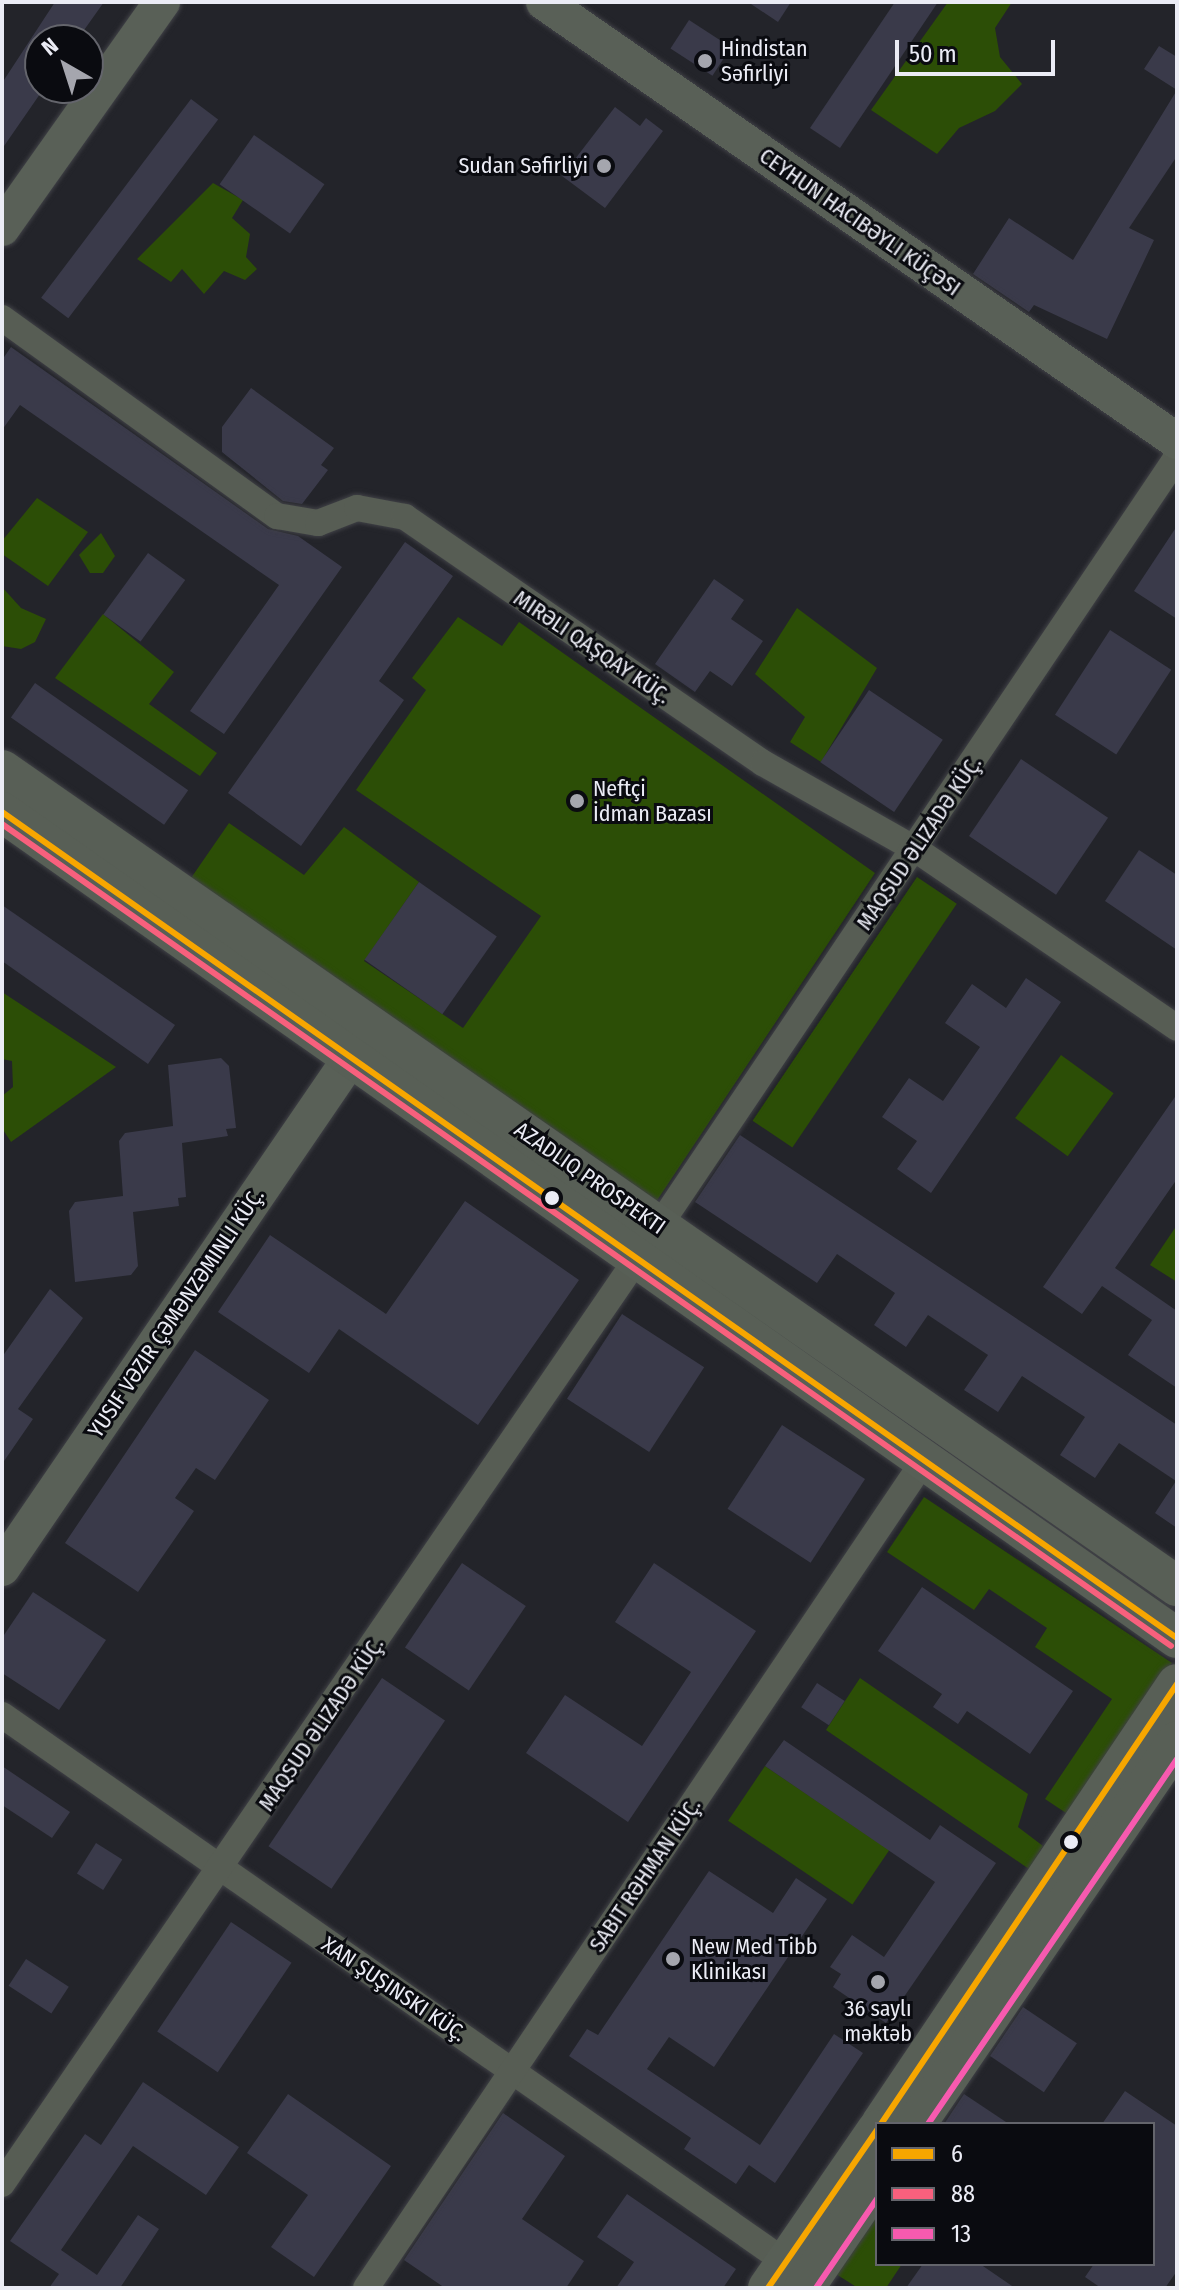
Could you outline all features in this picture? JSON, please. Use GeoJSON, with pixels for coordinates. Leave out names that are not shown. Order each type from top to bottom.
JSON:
{"type":"FeatureCollection","features":[{"type":"Feature","properties":{"kind":"main road"},"geometry":{"type":"LineString","coordinates":[[2,228],[162,2]]}},
{"type":"Feature","properties":{"kind":"main road"},"geometry":{"type":"LineString","coordinates":[[544,2],[1177,441]]}},
{"type":"Feature","properties":{"kind":"main road"},"geometry":{"type":"LineString","coordinates":[[3,772],[1177,1586]]}},
{"type":"Feature","properties":{"kind":"main road"},"geometry":{"type":"LineString","coordinates":[[2,812],[1177,1638]]}},
{"type":"Feature","properties":{"kind":"main road"},"geometry":{"type":"LineString","coordinates":[[350,1059],[353,1014]]}},
{"type":"Feature","properties":{"kind":"main road","name":"YUSIF VƏZIR ÇƏMƏNZƏMINLI KÜÇ."},"geometry":{"type":"LineString","coordinates":[[2,1568],[350,1059]]}},
{"type":"Feature","properties":{"kind":"main road"},"geometry":{"type":"LineString","coordinates":[[882,2122],[1177,1684]]}},
{"type":"Feature","properties":{"kind":"main road"},"geometry":{"type":"LineString","coordinates":[[917,2122],[1177,1741]]}},
{"type":"Feature","properties":{"kind":"main road"},"geometry":{"type":"LineString","coordinates":[[798,2281],[875,2134]]}},
{"type":"Feature","properties":{"kind":"main road"},"geometry":{"type":"LineString","coordinates":[[798,2281],[875,2184]]}},
{"type":"Feature","properties":{"kind":"street","name":"MIRƏLI QAŞQAY KÜÇ."},"geometry":{"type":"LineString","coordinates":[[2,318],[277,516],[318,523],[357,508],[405,517],[763,763],[915,849],[1177,1028]]}},
{"type":"Feature","properties":{"kind":"street","name":"MAQSUD ƏLIZADƏ KÜÇ."},"geometry":{"type":"LineString","coordinates":[[659,1226],[1177,457]]}},
{"type":"Feature","properties":{"kind":"street","name":"MAQSUD ƏLIZADƏ KÜÇ."},"geometry":{"type":"LineString","coordinates":[[2,2184],[222,1872],[636,1260]]}},
{"type":"Feature","properties":{"kind":"street","name":"SABIT RƏHMAN KÜÇ."},"geometry":{"type":"LineString","coordinates":[[366,2288],[923,1462]]}},
{"type":"Feature","properties":{"kind":"street","name":"XAN ŞUŞINSKI KÜÇ."},"geometry":{"type":"LineString","coordinates":[[2,1715],[222,1872],[514,2071],[798,2281]]}},
{"type":"Feature","properties":{"kind":"green space"},"geometry":{"type":"Polygon","coordinates":[[[948,2],[1012,2],[995,28],[1000,57],[1022,84],[995,111],[959,128],[937,154],[871,110],[948,2]]]}},
{"type":"Feature","properties":{"kind":"green space"},"geometry":{"type":"Polygon","coordinates":[[[213,183],[243,200],[232,218],[250,234],[246,257],[257,269],[245,280],[224,271],[204,294],[182,269],[171,282],[137,259],[213,183]]]}},
{"type":"Feature","properties":{"kind":"green space"},"geometry":{"type":"Polygon","coordinates":[[[37,498],[88,532],[48,586],[2,554],[2,541],[37,498]]]}},
{"type":"Feature","properties":{"kind":"green space"},"geometry":{"type":"Polygon","coordinates":[[[101,533],[115,556],[103,573],[90,573],[79,555],[101,533]]]}},
{"type":"Feature","properties":{"kind":"green space"},"geometry":{"type":"Polygon","coordinates":[[[2,587],[21,608],[46,619],[35,642],[21,649],[2,646],[2,587]]]}},
{"type":"Feature","properties":{"kind":"green space"},"geometry":{"type":"Polygon","coordinates":[[[797,608],[877,668],[821,762],[790,742],[805,717],[755,674],[797,608]]]}},
{"type":"Feature","properties":{"kind":"green space"},"geometry":{"type":"Polygon","coordinates":[[[103,614],[174,672],[149,704],[217,753],[200,776],[55,678],[103,614]]]}},
{"type":"Feature","properties":{"kind":"green space"},"geometry":{"type":"Polygon","coordinates":[[[458,617],[502,646],[519,622],[875,873],[654,1205],[191,878],[229,823],[304,875],[344,827],[419,882],[364,961],[463,1028],[541,916],[356,790],[426,690],[412,678],[458,617]]]}},
{"type":"Feature","properties":{"kind":"green space"},"geometry":{"type":"Polygon","coordinates":[[[917,877],[957,904],[792,1148],[753,1121],[917,877]]]}},
{"type":"Feature","properties":{"kind":"green space"},"geometry":{"type":"Polygon","coordinates":[[[2,992],[116,1067],[11,1142],[2,1128],[2,1096],[13,1087],[12,1061],[2,1059],[2,992]]]}},
{"type":"Feature","properties":{"kind":"green space"},"geometry":{"type":"Polygon","coordinates":[[[1061,1055],[1114,1093],[1068,1156],[1015,1118],[1061,1055]]]}},
{"type":"Feature","properties":{"kind":"green space"},"geometry":{"type":"Polygon","coordinates":[[[1177,1225],[1177,1282],[1150,1265],[1177,1225]]]}},
{"type":"Feature","properties":{"kind":"green space"},"geometry":{"type":"Polygon","coordinates":[[[924,1497],[1172,1663],[1069,1815],[1045,1799],[1112,1699],[1035,1647],[1047,1628],[989,1589],[974,1610],[887,1552],[924,1497]]]}},
{"type":"Feature","properties":{"kind":"green space"},"geometry":{"type":"Polygon","coordinates":[[[860,1678],[1028,1794],[1018,1827],[1043,1846],[1029,1869],[826,1730],[860,1678]]]}},
{"type":"Feature","properties":{"kind":"green space"},"geometry":{"type":"Polygon","coordinates":[[[765,1766],[889,1850],[852,1905],[728,1821],[765,1766]]]}},
{"type":"Feature","properties":{"kind":"green space"},"geometry":{"type":"Polygon","coordinates":[[[875,2216],[875,2266],[901,2266],[886,2288],[858,2288],[836,2274],[875,2216]]]}},
{"type":"Feature","properties":{"kind":"building"},"geometry":{"type":"Polygon","coordinates":[[[55,2],[104,2],[88,24],[41,24],[55,2]]]}},
{"type":"Feature","properties":{"kind":"building"},"geometry":{"type":"Polygon","coordinates":[[[748,2],[791,2],[778,22],[748,2]]]}},
{"type":"Feature","properties":{"kind":"building"},"geometry":{"type":"Polygon","coordinates":[[[895,2],[938,2],[840,148],[810,128],[895,2]]]}},
{"type":"Feature","properties":{"kind":"building","name":"Hindistan Səfirliyi"},"geometry":{"type":"Polygon","coordinates":[[[689,20],[731,47],[712,76],[670,49],[689,20]]]}},
{"type":"Feature","properties":{"kind":"building"},"geometry":{"type":"Polygon","coordinates":[[[1159,46],[1177,57],[1177,90],[1144,69],[1159,46]]]}},
{"type":"Feature","properties":{"kind":"building"},"geometry":{"type":"Polygon","coordinates":[[[24,49],[24,104],[33,104],[2,149],[2,83],[24,49]]]}},
{"type":"Feature","properties":{"kind":"building"},"geometry":{"type":"Polygon","coordinates":[[[1177,90],[1177,156],[1129,228],[1154,240],[1107,339],[1034,305],[1029,312],[973,274],[1009,218],[1073,260],[1177,90]]]}},
{"type":"Feature","properties":{"kind":"building"},"geometry":{"type":"Polygon","coordinates":[[[191,99],[218,119],[68,318],[41,298],[191,99]]]}},
{"type":"Feature","properties":{"kind":"building"},"geometry":{"type":"Polygon","coordinates":[[[615,107],[640,126],[646,118],[663,131],[605,208],[562,176],[615,107]]]}},
{"type":"Feature","properties":{"kind":"building"},"geometry":{"type":"Polygon","coordinates":[[[254,135],[324,184],[290,233],[220,184],[254,135]]]}},
{"type":"Feature","properties":{"kind":"building"},"geometry":{"type":"Polygon","coordinates":[[[11,347],[268,529],[298,536],[342,567],[224,734],[190,711],[279,585],[20,405],[2,430],[2,360],[11,347]]]}},
{"type":"Feature","properties":{"kind":"building"},"geometry":{"type":"Polygon","coordinates":[[[251,388],[334,448],[321,465],[328,470],[302,504],[283,501],[222,452],[222,427],[251,388]]]}},
{"type":"Feature","properties":{"kind":"building"},"geometry":{"type":"Polygon","coordinates":[[[1177,526],[1177,619],[1134,591],[1177,526]]]}},
{"type":"Feature","properties":{"kind":"building"},"geometry":{"type":"Polygon","coordinates":[[[405,542],[453,576],[379,681],[404,700],[301,846],[228,793],[405,542]]]}},
{"type":"Feature","properties":{"kind":"building"},"geometry":{"type":"Polygon","coordinates":[[[148,553],[185,580],[141,642],[103,614],[148,553]]]}},
{"type":"Feature","properties":{"kind":"building"},"geometry":{"type":"Polygon","coordinates":[[[714,579],[744,600],[731,619],[763,641],[732,686],[710,671],[695,692],[655,664],[714,579]]]}},
{"type":"Feature","properties":{"kind":"building"},"geometry":{"type":"Polygon","coordinates":[[[1110,630],[1171,670],[1116,754],[1055,715],[1110,630]]]}},
{"type":"Feature","properties":{"kind":"building"},"geometry":{"type":"Polygon","coordinates":[[[35,683],[188,790],[164,825],[11,717],[35,683]]]}},
{"type":"Feature","properties":{"kind":"building"},"geometry":{"type":"Polygon","coordinates":[[[869,690],[943,740],[894,812],[820,762],[869,690]]]}},
{"type":"Feature","properties":{"kind":"building"},"geometry":{"type":"Polygon","coordinates":[[[1021,759],[1108,818],[1056,895],[969,836],[1021,759]]]}},
{"type":"Feature","properties":{"kind":"building"},"geometry":{"type":"Polygon","coordinates":[[[1139,850],[1177,875],[1177,950],[1105,901],[1139,850]]]}},
{"type":"Feature","properties":{"kind":"building"},"geometry":{"type":"Polygon","coordinates":[[[419,882],[497,936],[442,1014],[365,960],[419,882]]]}},
{"type":"Feature","properties":{"kind":"building"},"geometry":{"type":"Polygon","coordinates":[[[2,905],[175,1025],[148,1064],[2,961],[2,905]]]}},
{"type":"Feature","properties":{"kind":"building"},"geometry":{"type":"Polygon","coordinates":[[[1026,978],[1061,1002],[931,1193],[897,1169],[917,1141],[882,1117],[909,1078],[943,1101],[980,1047],[945,1023],[972,984],[1006,1008],[1026,978]]]}},
{"type":"Feature","properties":{"kind":"building"},"geometry":{"type":"Polygon","coordinates":[[[221,1058],[229,1066],[236,1128],[226,1129],[228,1136],[182,1143],[186,1197],[178,1198],[179,1206],[133,1212],[138,1266],[131,1275],[75,1282],[69,1211],[75,1202],[123,1196],[119,1141],[125,1133],[173,1126],[168,1065],[221,1058]]]}},
{"type":"Feature","properties":{"kind":"building"},"geometry":{"type":"Polygon","coordinates":[[[1177,1094],[1177,1179],[1115,1268],[1177,1311],[1177,1388],[1128,1355],[1152,1320],[1102,1286],[1082,1314],[1043,1287],[1177,1094]]]}},
{"type":"Feature","properties":{"kind":"building"},"geometry":{"type":"Polygon","coordinates":[[[740,1135],[1177,1425],[1177,1528],[1155,1513],[1176,1481],[1119,1443],[1095,1478],[1060,1455],[1085,1417],[1022,1376],[998,1412],[964,1390],[988,1355],[928,1315],[906,1347],[874,1325],[895,1293],[837,1254],[817,1283],[695,1202],[740,1135]]]}},
{"type":"Feature","properties":{"kind":"building"},"geometry":{"type":"Polygon","coordinates":[[[465,1201],[579,1280],[478,1425],[339,1329],[309,1373],[218,1312],[270,1235],[386,1314],[465,1201]]]}},
{"type":"Feature","properties":{"kind":"building"},"geometry":{"type":"Polygon","coordinates":[[[50,1289],[83,1318],[18,1409],[33,1419],[2,1464],[2,1357],[50,1289]]]}},
{"type":"Feature","properties":{"kind":"building"},"geometry":{"type":"Polygon","coordinates":[[[622,1314],[704,1367],[649,1452],[567,1399],[622,1314]]]}},
{"type":"Feature","properties":{"kind":"building"},"geometry":{"type":"Polygon","coordinates":[[[195,1350],[269,1400],[215,1480],[196,1468],[175,1498],[194,1511],[138,1592],[65,1543],[195,1350]]]}},
{"type":"Feature","properties":{"kind":"building"},"geometry":{"type":"Polygon","coordinates":[[[782,1425],[865,1479],[811,1563],[728,1509],[782,1425]]]}},
{"type":"Feature","properties":{"kind":"building"},"geometry":{"type":"Polygon","coordinates":[[[462,1563],[526,1606],[469,1691],[405,1648],[462,1563]]]}},
{"type":"Feature","properties":{"kind":"building"},"geometry":{"type":"Polygon","coordinates":[[[654,1563],[756,1631],[628,1822],[526,1753],[565,1695],[642,1746],[691,1672],[615,1622],[654,1563]]]}},
{"type":"Feature","properties":{"kind":"building"},"geometry":{"type":"Polygon","coordinates":[[[922,1587],[1073,1691],[1030,1754],[967,1711],[958,1724],[933,1707],[942,1694],[878,1651],[922,1587]]]}},
{"type":"Feature","properties":{"kind":"building"},"geometry":{"type":"Polygon","coordinates":[[[33,1592],[106,1640],[59,1710],[2,1673],[2,1638],[33,1592]]]}},
{"type":"Feature","properties":{"kind":"building"},"geometry":{"type":"Polygon","coordinates":[[[382,1678],[445,1720],[331,1889],[268,1846],[382,1678]]]}},
{"type":"Feature","properties":{"kind":"building"},"geometry":{"type":"Polygon","coordinates":[[[817,1683],[845,1701],[829,1725],[801,1707],[817,1683]]]}},
{"type":"Feature","properties":{"kind":"building"},"geometry":{"type":"Polygon","coordinates":[[[784,1740],[930,1840],[940,1825],[996,1863],[886,2023],[833,1987],[841,1974],[830,1967],[852,1935],[884,1957],[935,1882],[765,1766],[784,1740]]]}},
{"type":"Feature","properties":{"kind":"building"},"geometry":{"type":"Polygon","coordinates":[[[2,1766],[70,1812],[52,1838],[2,1805],[2,1766]]]}},
{"type":"Feature","properties":{"kind":"building"},"geometry":{"type":"Polygon","coordinates":[[[96,1843],[122,1859],[103,1890],[77,1874],[96,1843]]]}},
{"type":"Feature","properties":{"kind":"building"},"geometry":{"type":"Polygon","coordinates":[[[709,1871],[773,1913],[796,1878],[827,1899],[714,2067],[669,2037],[647,2069],[760,2145],[834,2034],[863,2053],[775,2183],[749,2165],[736,2184],[684,2149],[691,2138],[569,2056],[587,2029],[598,2035],[709,1871]]]}},
{"type":"Feature","properties":{"kind":"building"},"geometry":{"type":"Polygon","coordinates":[[[231,1922],[292,1963],[218,2072],[157,2031],[231,1922]]]}},
{"type":"Feature","properties":{"kind":"building"},"geometry":{"type":"Polygon","coordinates":[[[26,1959],[69,1987],[51,2014],[9,1986],[26,1959]]]}},
{"type":"Feature","properties":{"kind":"building"},"geometry":{"type":"Polygon","coordinates":[[[1023,2007],[1077,2043],[1044,2092],[990,2056],[1023,2007]]]}},
{"type":"Feature","properties":{"kind":"building"},"geometry":{"type":"Polygon","coordinates":[[[143,2082],[239,2147],[206,2195],[133,2146],[61,2250],[97,2275],[138,2215],[159,2229],[120,2288],[49,2288],[59,2274],[10,2241],[85,2134],[101,2145],[143,2082]]]}},
{"type":"Feature","properties":{"kind":"building"},"geometry":{"type":"Polygon","coordinates":[[[1125,2091],[1177,2126],[1177,2271],[1165,2288],[1101,2288],[1085,2277],[1093,2266],[1155,2266],[1155,2122],[1103,2122],[1125,2091]]]}},
{"type":"Feature","properties":{"kind":"building"},"geometry":{"type":"Polygon","coordinates":[[[288,2094],[391,2166],[314,2277],[271,2247],[308,2195],[247,2153],[288,2094]]]}},
{"type":"Feature","properties":{"kind":"building"},"geometry":{"type":"Polygon","coordinates":[[[964,2094],[1006,2122],[945,2122],[964,2094]]]}},
{"type":"Feature","properties":{"kind":"building"},"geometry":{"type":"Polygon","coordinates":[[[503,2113],[565,2156],[522,2219],[584,2261],[566,2288],[445,2288],[404,2260],[503,2113]]]}},
{"type":"Feature","properties":{"kind":"building"},"geometry":{"type":"Polygon","coordinates":[[[627,2194],[736,2269],[723,2288],[616,2288],[634,2262],[597,2237],[627,2194]]]}},
{"type":"Feature","properties":{"kind":"building"},"geometry":{"type":"Polygon","coordinates":[[[922,2266],[983,2266],[1015,2288],[906,2288],[922,2266]]]}},
{"type":"Feature","properties":{"kind":"transit line","name":"6"},"geometry":{"type":"LineString","coordinates":[[2,812],[1177,1638]]}},
{"type":"Feature","properties":{"kind":"transit line","name":"88"},"geometry":{"type":"LineString","coordinates":[[2,824],[1171,1646]]}},
{"type":"Feature","properties":{"kind":"transit line","name":"6"},"geometry":{"type":"LineString","coordinates":[[882,2122],[1177,1684]]}},
{"type":"Feature","properties":{"kind":"transit line","name":"13"},"geometry":{"type":"LineString","coordinates":[[929,2122],[1177,1759]]}},
{"type":"Feature","properties":{"kind":"transit line","name":"6"},"geometry":{"type":"LineString","coordinates":[[768,2288],[875,2133]]}},
{"type":"Feature","properties":{"kind":"transit line","name":"13"},"geometry":{"type":"LineString","coordinates":[[816,2288],[875,2202]]}},
{"type":"Feature","properties":{"kind":"place","name":"Hindistan Səfirliyi"},"geometry":{"type":"Point","coordinates":[705,61]}},
{"type":"Feature","properties":{"kind":"place","name":"Sudan Səfirliyi"},"geometry":{"type":"Point","coordinates":[604,166]}},
{"type":"Feature","properties":{"kind":"place","name":"Neftçi İdman Bazası"},"geometry":{"type":"Point","coordinates":[577,801]}},
{"type":"Feature","properties":{"kind":"place","name":"New Med Tibb Klinikası"},"geometry":{"type":"Point","coordinates":[673,1959]}},
{"type":"Feature","properties":{"kind":"place","name":"36 saylı məktəb"},"geometry":{"type":"Point","coordinates":[878,1982]}}]}
